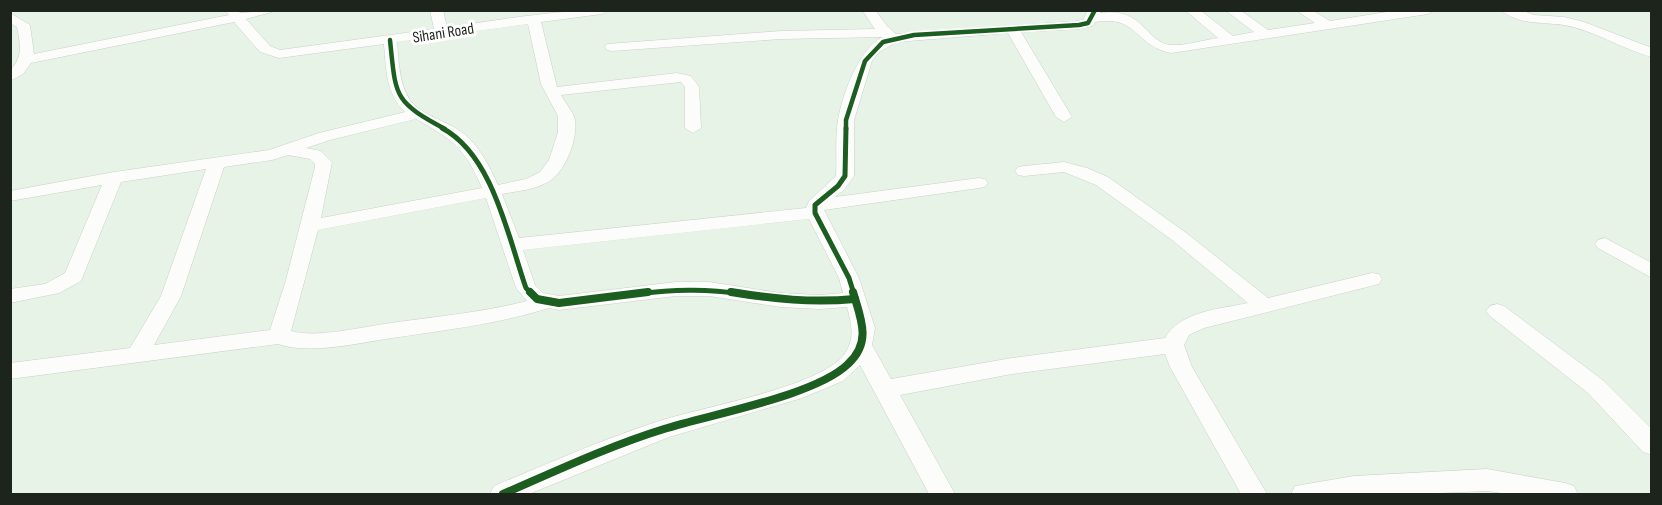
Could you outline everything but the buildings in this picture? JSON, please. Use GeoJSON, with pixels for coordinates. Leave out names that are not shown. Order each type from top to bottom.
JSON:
{"type":"FeatureCollection","features":[{"type":"Feature","properties":{"kind":"street"},"geometry":{"type":"LineString","coordinates":[[27,60],[233,14],[273,10]]}},
{"type":"Feature","properties":{"kind":"street"},"geometry":{"type":"LineString","coordinates":[[436,10],[442,32]]}},
{"type":"Feature","properties":{"kind":"street","name":"Sihani Road"},"geometry":{"type":"LineString","coordinates":[[233,14],[265,49],[279,54],[602,10]]}},
{"type":"Feature","properties":{"kind":"street"},"geometry":{"type":"LineString","coordinates":[[868,10],[890,35]]}},
{"type":"Feature","properties":{"kind":"street"},"geometry":{"type":"LineString","coordinates":[[1191,10],[1230,41]]}},
{"type":"Feature","properties":{"kind":"street"},"geometry":{"type":"LineString","coordinates":[[1231,10],[1266,35]]}},
{"type":"Feature","properties":{"kind":"street"},"geometry":{"type":"LineString","coordinates":[[1302,10],[1328,26]]}},
{"type":"Feature","properties":{"kind":"street"},"geometry":{"type":"LineString","coordinates":[[1351,10],[1369,20]]}},
{"type":"Feature","properties":{"kind":"street"},"geometry":{"type":"LineString","coordinates":[[612,47],[772,35],[890,35],[1013,30],[1079,25],[1088,23],[1094,14],[1126,19],[1151,41],[1164,48],[1179,49],[1428,10]]}},
{"type":"Feature","properties":{"kind":"street"},"geometry":{"type":"LineString","coordinates":[[1507,10],[1532,19],[1564,21],[1584,26],[1652,53]]}},
{"type":"Feature","properties":{"kind":"street"},"geometry":{"type":"LineString","coordinates":[[10,17],[17,26],[28,53],[27,60],[19,71],[10,77]]}},
{"type":"Feature","properties":{"kind":"street"},"geometry":{"type":"LineString","coordinates":[[308,226],[535,182],[554,168],[567,128],[566,113],[552,92],[533,18]]}},
{"type":"Feature","properties":{"kind":"street"},"geometry":{"type":"LineString","coordinates":[[1013,30],[1064,117]]}},
{"type":"Feature","properties":{"kind":"street"},"geometry":{"type":"LineString","coordinates":[[815,209],[845,176],[846,120],[865,61],[873,50],[890,35]]}},
{"type":"Feature","properties":{"kind":"street"},"geometry":{"type":"LineString","coordinates":[[390,40],[395,84],[404,103],[454,134],[466,145],[482,168],[526,288],[537,298],[546,302],[559,303],[676,289],[709,289],[804,301],[855,299]]}},
{"type":"Feature","properties":{"kind":"street"},"geometry":{"type":"LineString","coordinates":[[552,92],[677,77],[686,79],[692,87],[693,128]]}},
{"type":"Feature","properties":{"kind":"street"},"geometry":{"type":"LineString","coordinates":[[10,195],[114,177],[272,155],[325,136],[419,114]]}},
{"type":"Feature","properties":{"kind":"street"},"geometry":{"type":"LineString","coordinates":[[281,336],[281,324],[296,280],[324,162],[315,155],[287,150]]}},
{"type":"Feature","properties":{"kind":"street"},"geometry":{"type":"LineString","coordinates":[[138,355],[171,296],[217,162]]}},
{"type":"Feature","properties":{"kind":"street"},"geometry":{"type":"LineString","coordinates":[[1024,171],[1055,167],[1071,168],[1097,178],[1116,189],[1177,234],[1264,305]]}},
{"type":"Feature","properties":{"kind":"street"},"geometry":{"type":"LineString","coordinates":[[10,296],[55,288],[74,276],[114,177]]}},
{"type":"Feature","properties":{"kind":"street"},"geometry":{"type":"LineString","coordinates":[[511,245],[815,209],[979,183]]}},
{"type":"Feature","properties":{"kind":"street"},"geometry":{"type":"LineString","coordinates":[[503,495],[590,456],[663,429],[794,392],[835,375],[850,363],[861,345],[864,328],[849,278],[815,209]]}},
{"type":"Feature","properties":{"kind":"street"},"geometry":{"type":"LineString","coordinates":[[1605,244],[1652,272]]}},
{"type":"Feature","properties":{"kind":"street"},"geometry":{"type":"LineString","coordinates":[[1254,495],[1181,367],[1173,345],[1176,335],[1184,327],[1198,322],[1372,279]]}},
{"type":"Feature","properties":{"kind":"street"},"geometry":{"type":"LineString","coordinates":[[10,371],[281,336],[300,341],[326,340],[517,312],[546,302]]}},
{"type":"Feature","properties":{"kind":"street"},"geometry":{"type":"LineString","coordinates":[[1497,311],[1596,387],[1652,445]]}},
{"type":"Feature","properties":{"kind":"street"},"geometry":{"type":"LineString","coordinates":[[861,345],[942,495]]}},
{"type":"Feature","properties":{"kind":"street"},"geometry":{"type":"LineString","coordinates":[[884,389],[1012,366],[1173,345]]}},
{"type":"Feature","properties":{"kind":"street"},"geometry":{"type":"LineString","coordinates":[[1304,495],[1354,487],[1487,480],[1565,495]]}},
{"type":"Feature","properties":{"kind":"cycle path"},"geometry":{"type":"LineString","coordinates":[[503,494],[663,429],[794,392],[835,375],[850,363],[861,345],[864,328],[849,278],[815,213],[815,205],[838,186],[845,176],[846,120],[865,61],[873,50],[893,38],[1079,25],[1088,23],[1095,10]]}},
{"type":"Feature","properties":{"kind":"cycle path"},"geometry":{"type":"LineString","coordinates":[[390,40],[395,84],[404,103],[414,112],[454,134],[466,145],[482,168],[497,203],[526,288],[537,299],[559,303],[676,289],[709,289],[780,300],[820,302],[855,299]]}}]}
